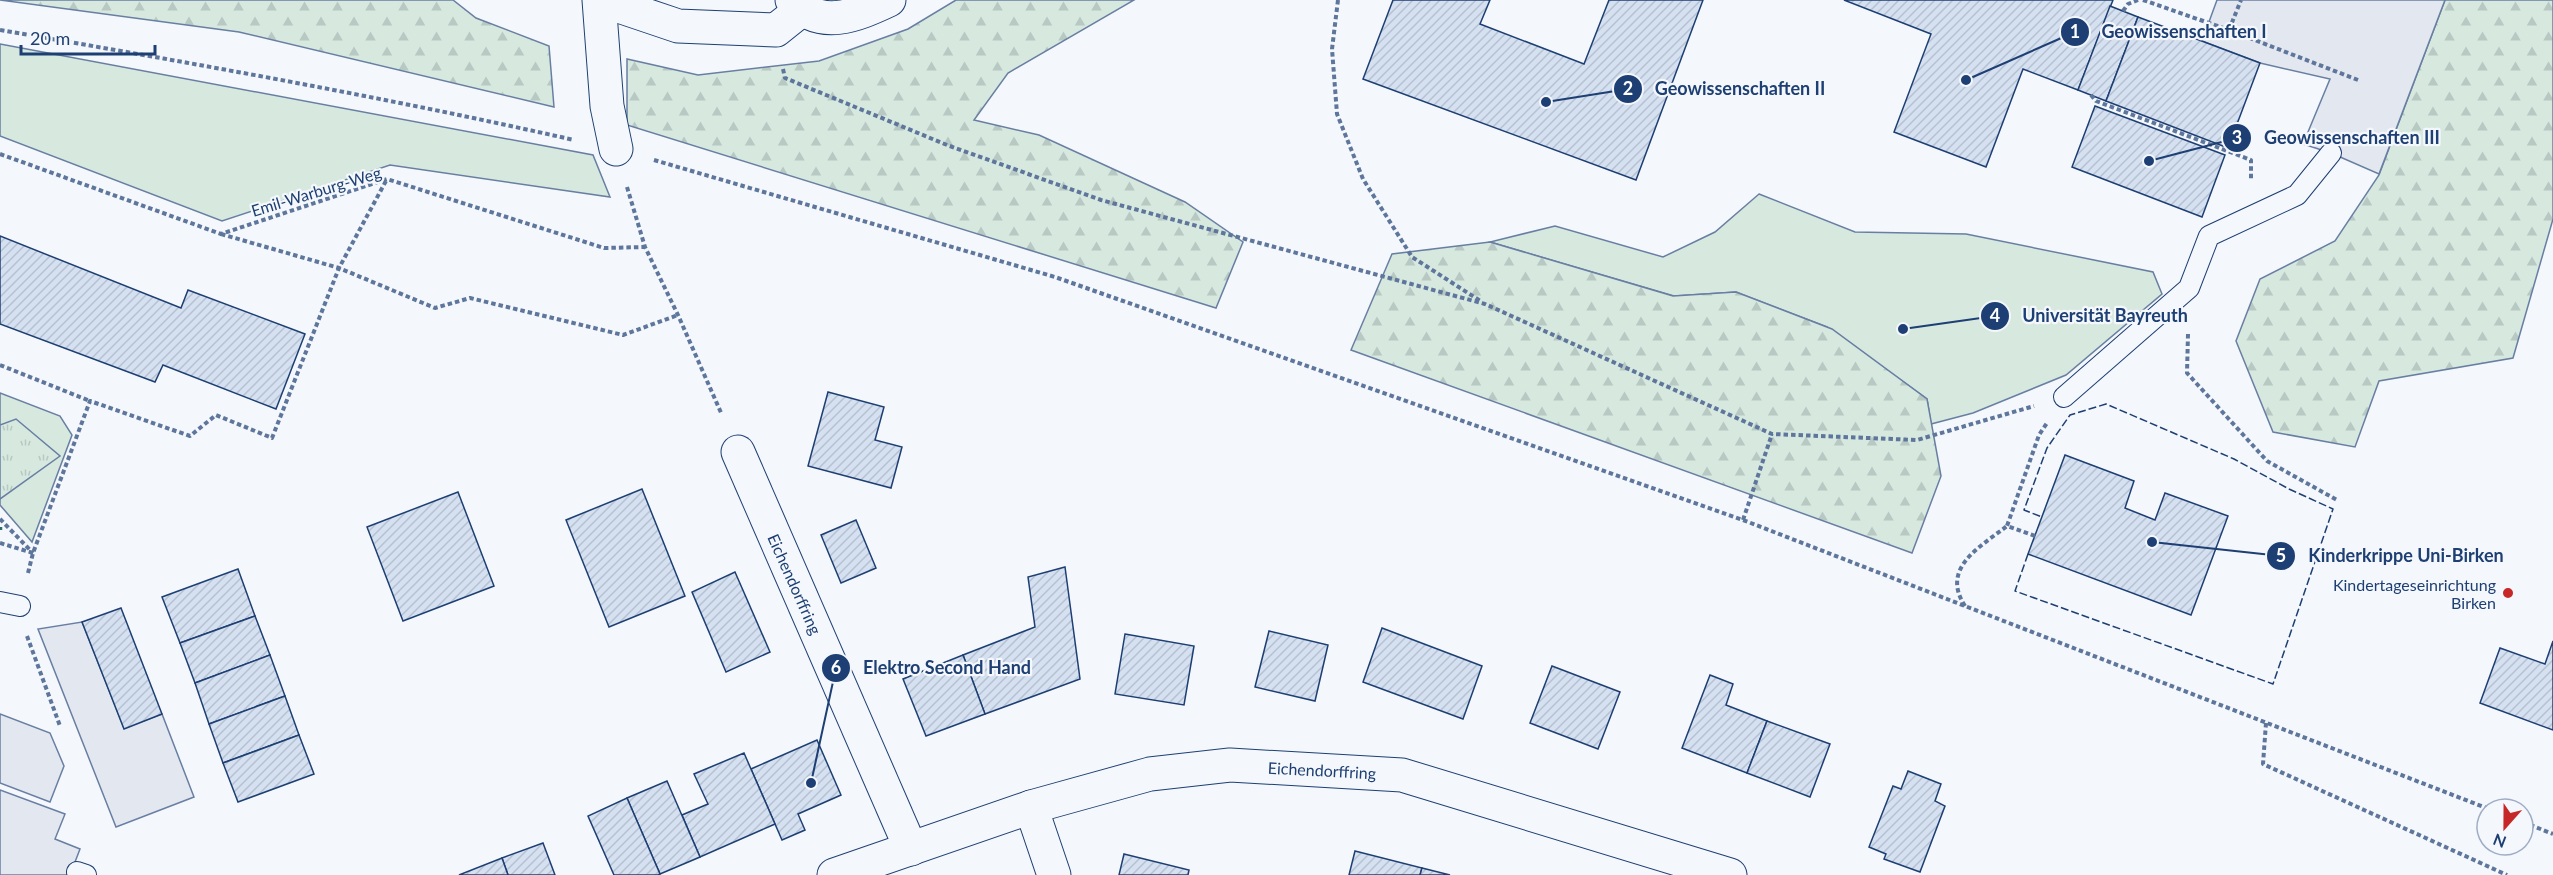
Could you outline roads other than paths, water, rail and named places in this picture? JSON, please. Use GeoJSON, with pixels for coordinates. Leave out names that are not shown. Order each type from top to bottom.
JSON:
{"type":"FeatureCollection","features":[{"type":"Feature","properties":{"kind":"street"},"geometry":{"type":"LineString","coordinates":[[616,149],[607,106],[600,0],[678,26],[776,30],[797,5],[823,18],[847,16],[889,0]]}},
{"type":"Feature","properties":{"kind":"street","name":"Eichendorffring"},"geometry":{"type":"LineString","coordinates":[[738,452],[910,849]]}},
{"type":"Feature","properties":{"kind":"street","name":"Eichendorffring"},"geometry":{"type":"LineString","coordinates":[[834,875],[1031,807],[1150,774],[1230,765],[1402,775],[1724,874]]}},
{"type":"Feature","properties":{"kind":"street"},"geometry":{"type":"LineString","coordinates":[[1031,807],[1054,875]]}},
{"type":"Feature","properties":{"kind":"lane"},"geometry":{"type":"LineString","coordinates":[[2064,397],[2189,288],[2209,236],[2297,195],[2331,153]]}},
{"type":"Feature","properties":{"kind":"lane"},"geometry":{"type":"LineString","coordinates":[[0,602],[20,606]]}},
{"type":"Feature","properties":{"kind":"place","name":"Geowissenschaften I"},"geometry":{"type":"Point","coordinates":[1966,80]}},
{"type":"Feature","properties":{"kind":"place","name":"Geowissenschaften II"},"geometry":{"type":"Point","coordinates":[1546,102]}},
{"type":"Feature","properties":{"kind":"place","name":"Geowissenschaften III"},"geometry":{"type":"Point","coordinates":[2149,161]}},
{"type":"Feature","properties":{"kind":"place","name":"Universität Bayreuth"},"geometry":{"type":"Point","coordinates":[1903,329]}},
{"type":"Feature","properties":{"kind":"place","name":"Kinderkrippe Uni-Birken"},"geometry":{"type":"Point","coordinates":[2152,542]}},
{"type":"Feature","properties":{"kind":"place","name":"Kindertageseinrichtung Birken"},"geometry":{"type":"Point","coordinates":[2508,593]}},
{"type":"Feature","properties":{"kind":"place","name":"Elektro Second Hand"},"geometry":{"type":"Point","coordinates":[811,783]}}]}
